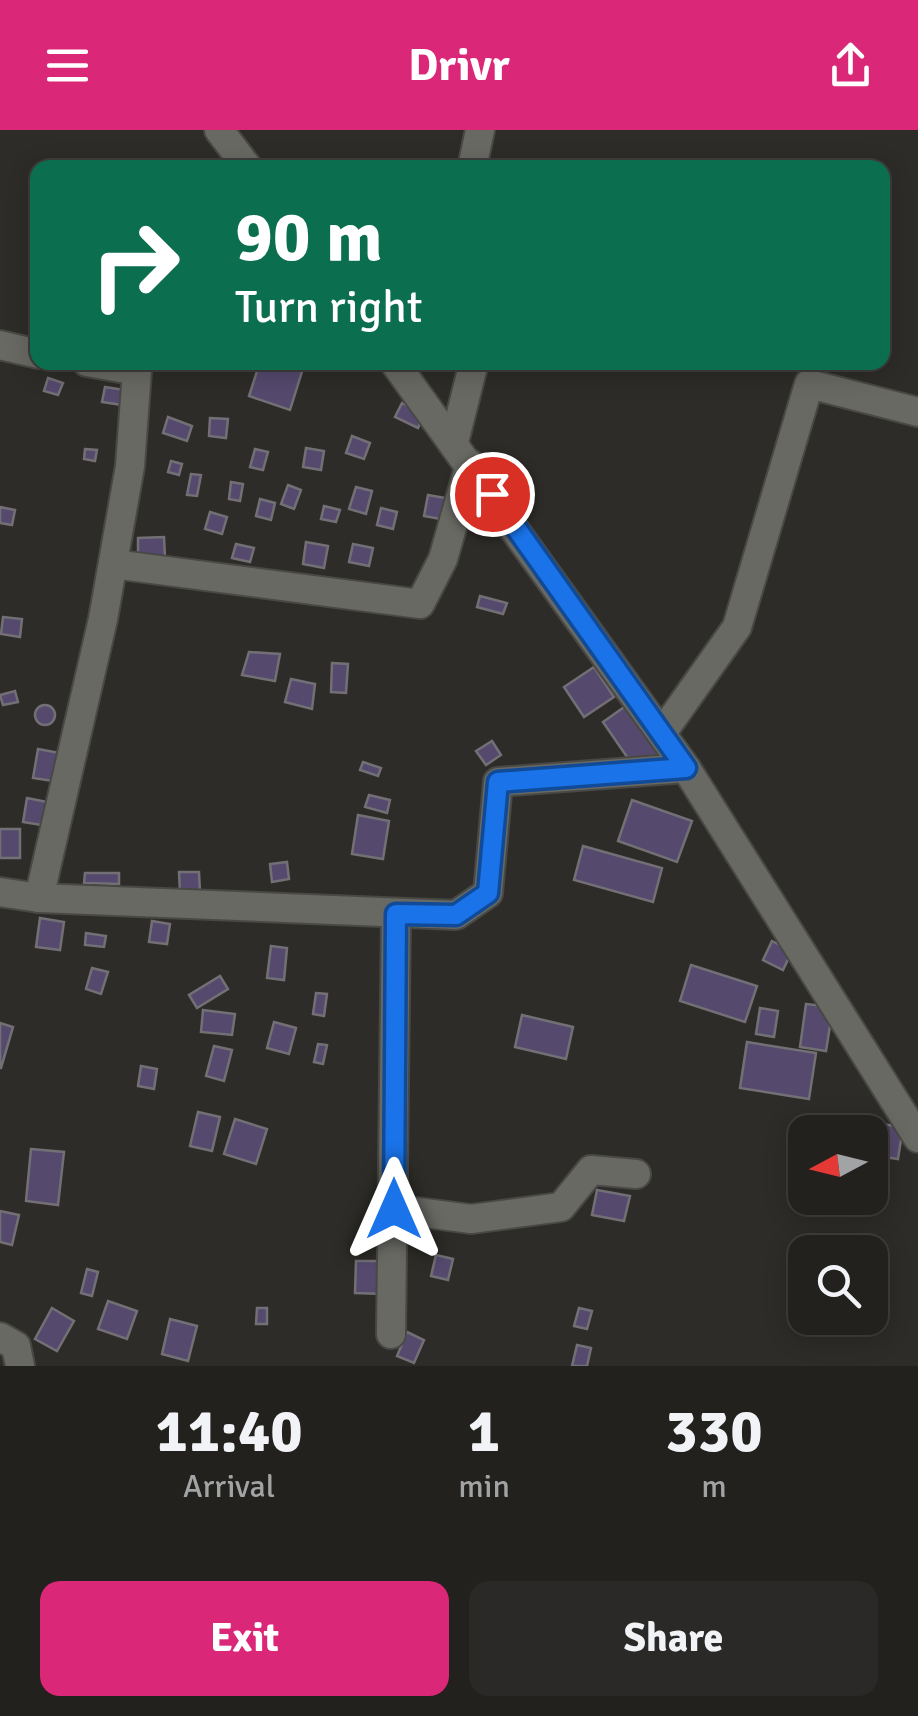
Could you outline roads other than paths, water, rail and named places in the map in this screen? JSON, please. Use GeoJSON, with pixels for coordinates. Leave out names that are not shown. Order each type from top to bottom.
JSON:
{"type":"FeatureCollection","features":[{"type":"Feature","properties":{"kind":"street"},"geometry":{"type":"LineString","coordinates":[[220,130],[242,160]]}},
{"type":"Feature","properties":{"kind":"street"},"geometry":{"type":"LineString","coordinates":[[474,160],[480,130]]}},
{"type":"Feature","properties":{"kind":"street"},"geometry":{"type":"LineString","coordinates":[[0,345],[30,352]]}},
{"type":"Feature","properties":{"kind":"street"},"geometry":{"type":"LineString","coordinates":[[39,898],[104,619],[130,466],[137,371],[131,370]]}},
{"type":"Feature","properties":{"kind":"street"},"geometry":{"type":"LineString","coordinates":[[400,370],[686,768],[918,1138]]}},
{"type":"Feature","properties":{"kind":"street"},"geometry":{"type":"LineString","coordinates":[[113,564],[420,604],[444,559],[473,370]]}},
{"type":"Feature","properties":{"kind":"street"},"geometry":{"type":"LineString","coordinates":[[662,733],[737,627],[809,384],[918,412]]}},
{"type":"Feature","properties":{"kind":"street"},"geometry":{"type":"LineString","coordinates":[[0,892],[39,898],[456,915],[488,893],[498,782],[686,768]]}},
{"type":"Feature","properties":{"kind":"street"},"geometry":{"type":"LineString","coordinates":[[391,1334],[396,914]]}},
{"type":"Feature","properties":{"kind":"street"},"geometry":{"type":"LineString","coordinates":[[394,1209],[470,1220],[561,1207],[591,1170],[636,1174]]}},
{"type":"Feature","properties":{"kind":"street"},"geometry":{"type":"LineString","coordinates":[[0,1337],[16,1346],[20,1366]]}}]}
